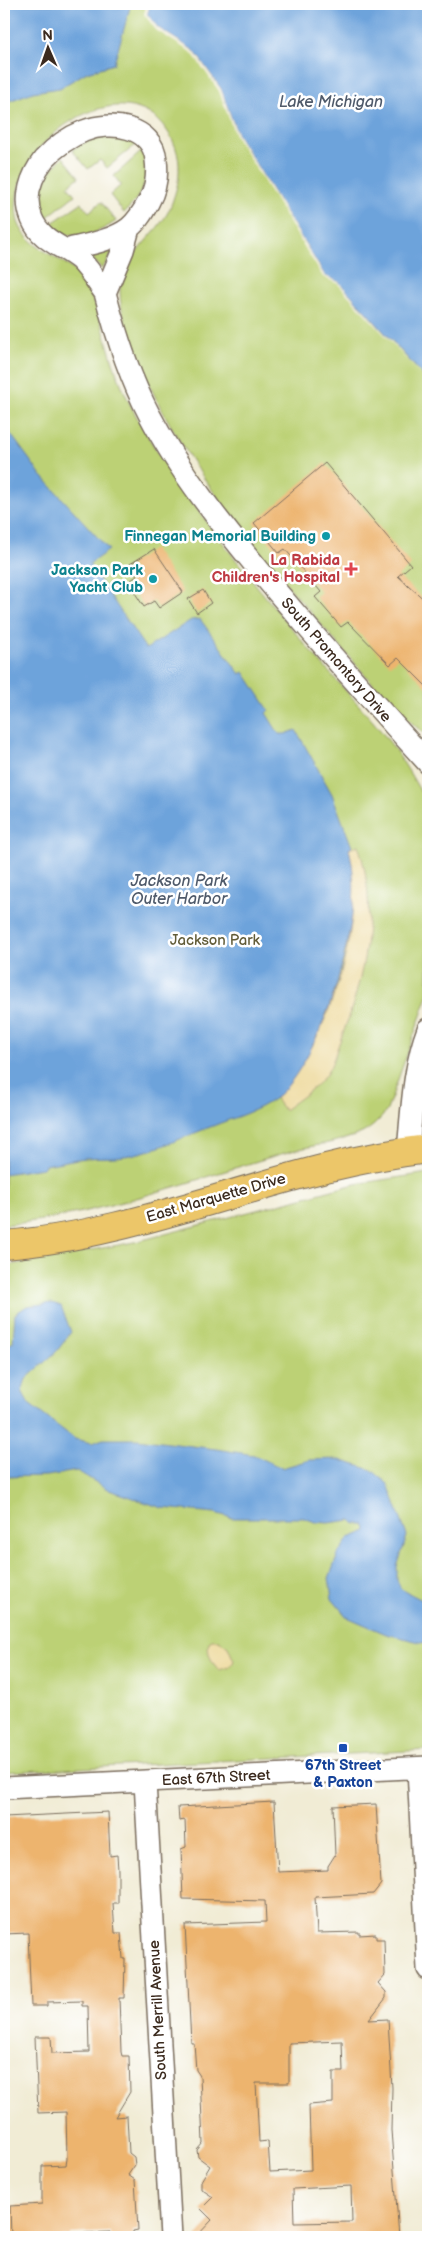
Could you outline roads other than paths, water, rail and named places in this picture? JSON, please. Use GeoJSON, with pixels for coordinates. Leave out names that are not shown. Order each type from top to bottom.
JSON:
{"type":"FeatureCollection","features":[{"type":"Feature","properties":{"kind":"main road","name":"East Marquette Drive"},"geometry":{"type":"LineString","coordinates":[[4,1245],[96,1230],[163,1215],[275,1181],[343,1163],[418,1150]]}},
{"type":"Feature","properties":{"kind":"street","name":"South Promontory Drive"},"geometry":{"type":"LineString","coordinates":[[65,250],[98,242],[129,228],[143,212],[154,190],[157,169],[156,155],[147,138],[125,127],[105,126],[85,130],[69,138],[50,152],[40,165],[28,192],[30,211],[35,226],[44,237],[84,265],[105,293],[118,344],[134,383],[171,452],[229,534],[318,640],[428,763]]}},
{"type":"Feature","properties":{"kind":"street","name":"South Promontory Drive"},"geometry":{"type":"LineString","coordinates":[[105,293],[123,250],[129,228]]}},
{"type":"Feature","properties":{"kind":"street"},"geometry":{"type":"LineString","coordinates":[[418,1150],[415,1081],[422,1044],[428,1029]]}},
{"type":"Feature","properties":{"kind":"street"},"geometry":{"type":"LineString","coordinates":[[423,1767],[428,1969]]}},
{"type":"Feature","properties":{"kind":"street","name":"East 67th Street"},"geometry":{"type":"LineString","coordinates":[[4,1788],[423,1767]]}},
{"type":"Feature","properties":{"kind":"street","name":"South Merrill Avenue"},"geometry":{"type":"LineString","coordinates":[[145,1782],[171,2237]]}},
{"type":"Feature","properties":{"kind":"water"},"geometry":{"type":"Polygon","coordinates":[[[4,4],[131,4],[114,64],[87,72],[60,88],[33,92],[4,103],[4,4]]]}},
{"type":"Feature","properties":{"kind":"water","name":"Lake Michigan"},"geometry":{"type":"Polygon","coordinates":[[[150,4],[428,4],[428,381],[339,282],[325,276],[237,134],[221,89],[194,51],[158,28],[147,14],[150,4]]]}},
{"type":"Feature","properties":{"kind":"water","name":"Jackson Park Outer Harbor"},"geometry":{"type":"Polygon","coordinates":[[[4,425],[41,475],[109,550],[89,564],[146,649],[191,620],[200,619],[240,674],[244,672],[269,710],[266,713],[279,734],[296,730],[332,794],[352,847],[349,849],[354,881],[354,897],[347,943],[329,1006],[306,1059],[286,1088],[275,1098],[245,1114],[163,1146],[142,1152],[120,1157],[76,1159],[45,1165],[43,1168],[4,1174],[4,425]]]}},
{"type":"Feature","properties":{"kind":"water"},"geometry":{"type":"Polygon","coordinates":[[[52,1303],[61,1306],[71,1332],[57,1351],[26,1379],[22,1391],[29,1404],[75,1439],[92,1443],[103,1439],[137,1439],[216,1449],[254,1455],[282,1468],[309,1460],[336,1459],[372,1470],[388,1484],[407,1536],[397,1567],[397,1580],[401,1589],[428,1603],[428,1644],[386,1634],[347,1617],[332,1599],[329,1578],[339,1552],[349,1538],[367,1531],[364,1524],[355,1524],[351,1520],[328,1523],[315,1522],[304,1518],[232,1518],[215,1513],[162,1508],[109,1490],[77,1471],[47,1476],[4,1477],[4,1348],[13,1342],[15,1314],[27,1306],[52,1303]]]}},
{"type":"Feature","properties":{"kind":"place","name":"Finnegan Memorial Building"},"geometry":{"type":"Point","coordinates":[326,536]}},
{"type":"Feature","properties":{"kind":"place","name":"La Rabida Children's Hospital"},"geometry":{"type":"Point","coordinates":[351,569]}},
{"type":"Feature","properties":{"kind":"place","name":"Jackson Park Yacht Club"},"geometry":{"type":"Point","coordinates":[153,579]}},
{"type":"Feature","properties":{"kind":"place","name":"67th Street & Paxton"},"geometry":{"type":"Point","coordinates":[343,1748]}},
{"type":"Feature","properties":{"kind":"park label","name":"Jackson Park"},"geometry":{"type":"Point","coordinates":[215,940]}}]}
